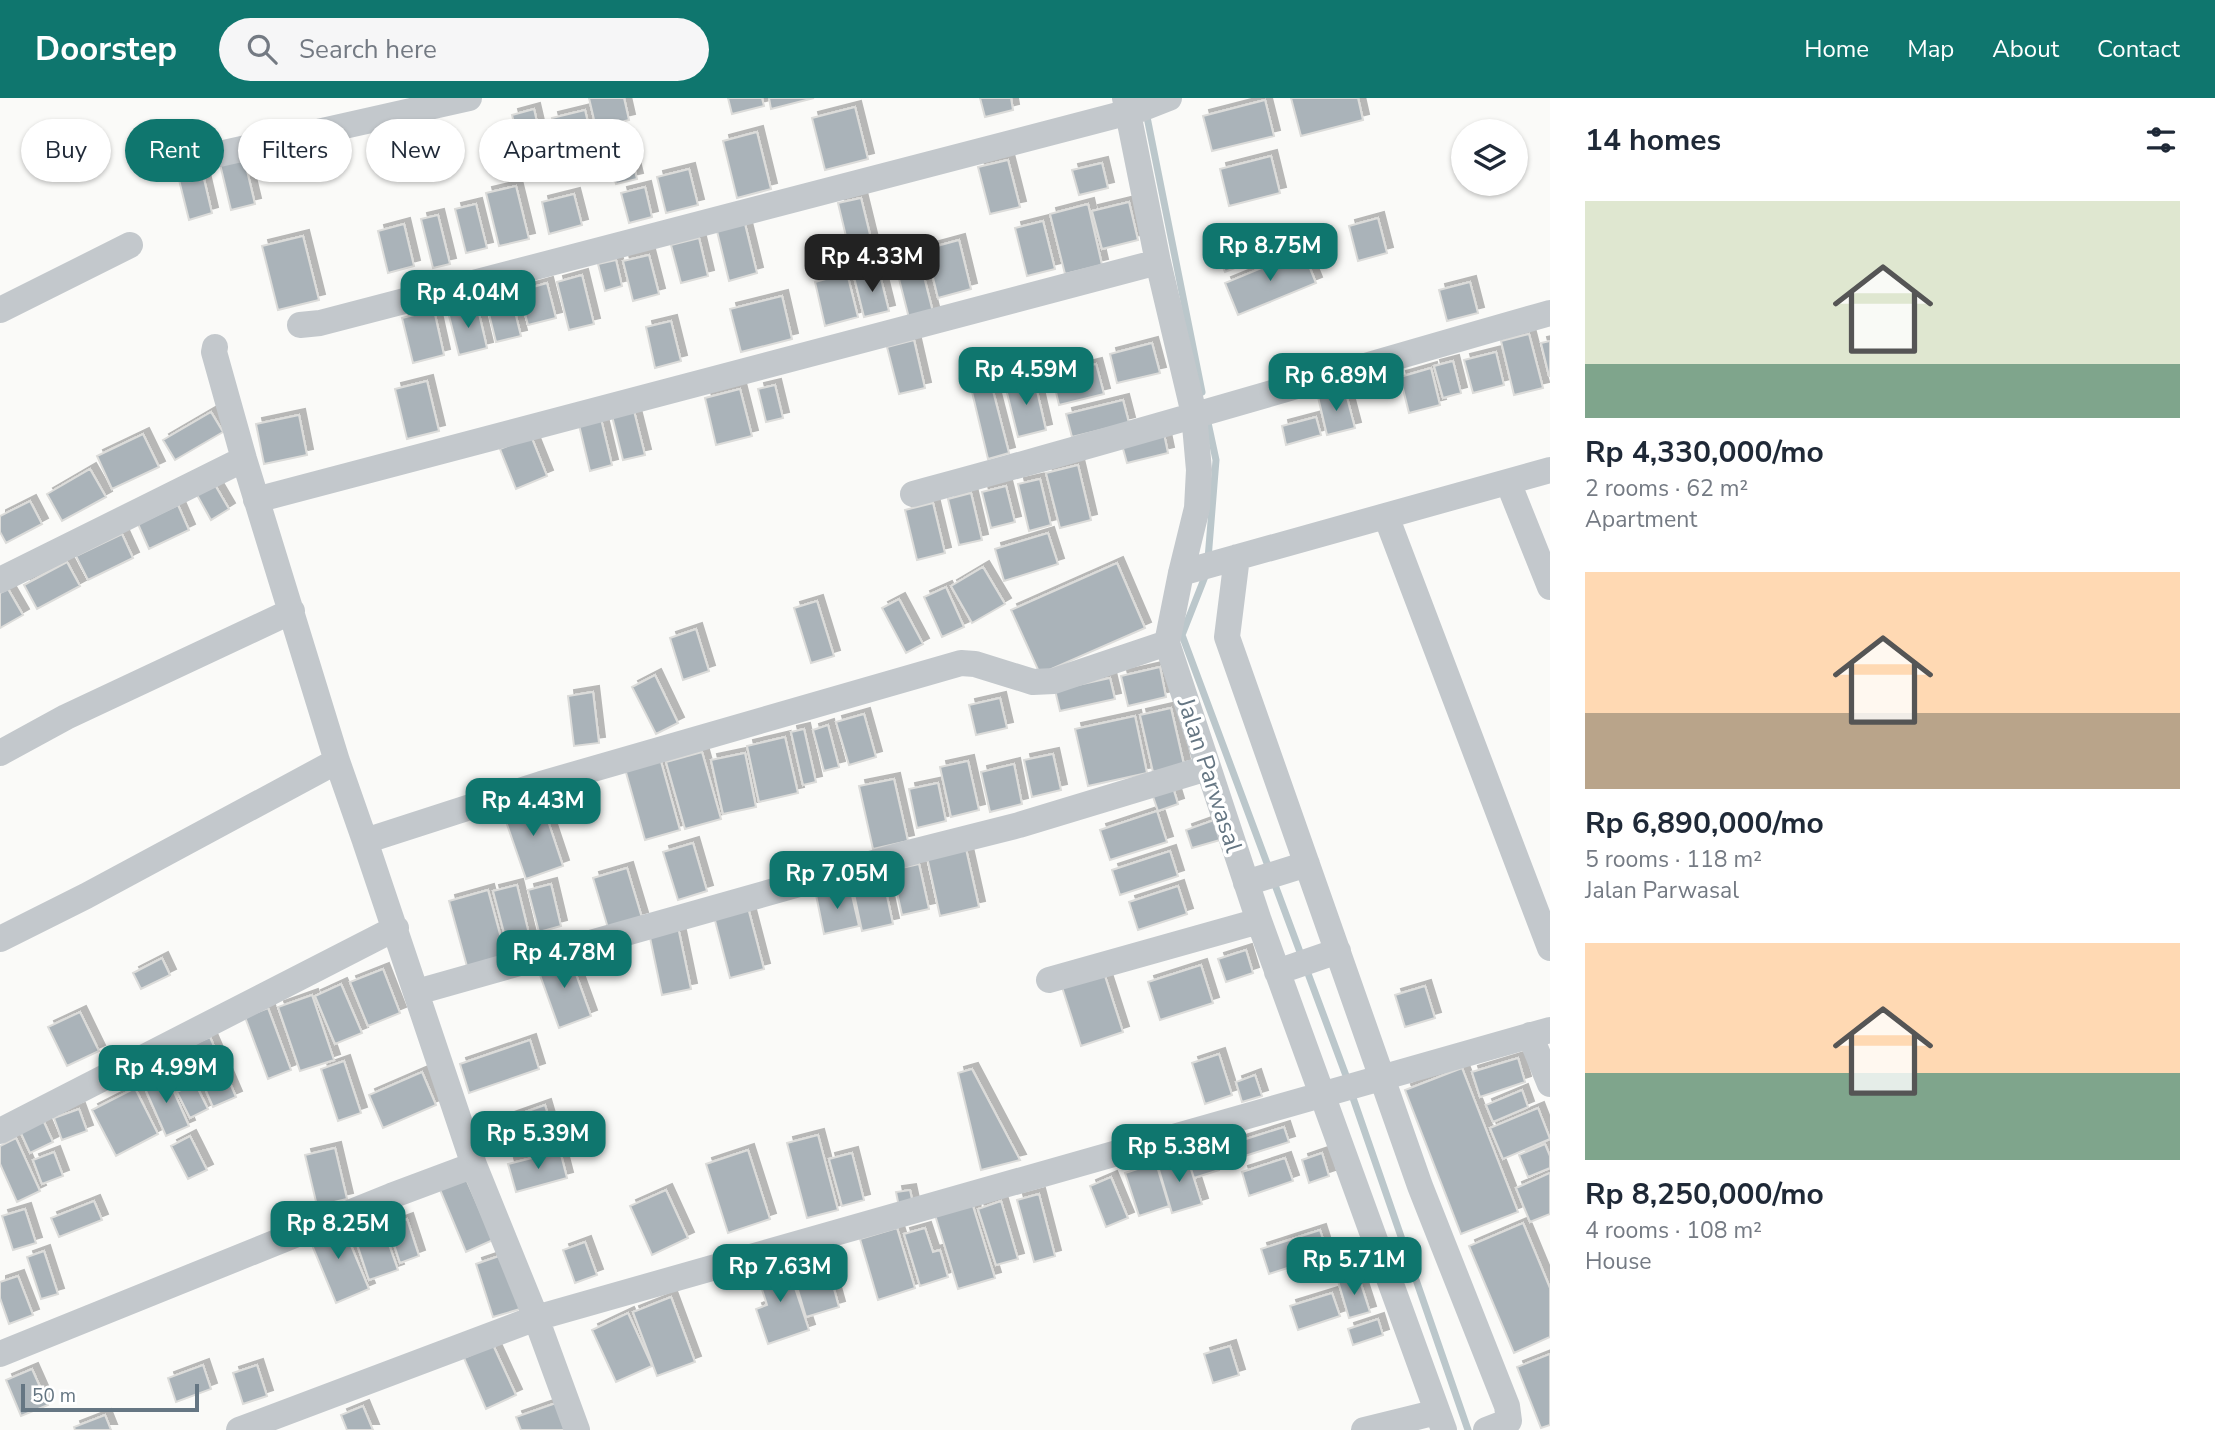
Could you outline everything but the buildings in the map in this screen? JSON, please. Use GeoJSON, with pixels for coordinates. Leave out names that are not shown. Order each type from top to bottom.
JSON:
{"type":"FeatureCollection","features":[{"type":"Feature","properties":{"kind":"street"},"geometry":{"type":"LineString","coordinates":[[224,154],[469,98]]}},
{"type":"Feature","properties":{"kind":"street"},"geometry":{"type":"LineString","coordinates":[[300,325],[320,323],[1169,98]]}},
{"type":"Feature","properties":{"kind":"street","name":"Jalan Parwasal"},"geometry":{"type":"LineString","coordinates":[[1131,106],[1158,262],[1198,413],[1199,492],[1167,643],[1207,768],[1253,881],[1259,921],[1307,962],[1330,1094],[1440,1421]]}},
{"type":"Feature","properties":{"kind":"street"},"geometry":{"type":"LineString","coordinates":[[0,310],[130,246]]}},
{"type":"Feature","properties":{"kind":"street"},"geometry":{"type":"LineString","coordinates":[[256,500],[1158,262]]}},
{"type":"Feature","properties":{"kind":"street"},"geometry":{"type":"LineString","coordinates":[[913,494],[1096,445],[1198,413],[1550,313]]}},
{"type":"Feature","properties":{"kind":"street"},"geometry":{"type":"LineString","coordinates":[[215,347],[256,500],[337,761],[396,928],[474,1165],[536,1318],[577,1430]]}},
{"type":"Feature","properties":{"kind":"street"},"geometry":{"type":"LineString","coordinates":[[0,580],[244,459]]}},
{"type":"Feature","properties":{"kind":"street"},"geometry":{"type":"LineString","coordinates":[[1181,573],[1550,470]]}},
{"type":"Feature","properties":{"kind":"street"},"geometry":{"type":"LineString","coordinates":[[1508,482],[1550,587]]}},
{"type":"Feature","properties":{"kind":"street"},"geometry":{"type":"LineString","coordinates":[[1386,516],[1550,948]]}},
{"type":"Feature","properties":{"kind":"street"},"geometry":{"type":"LineString","coordinates":[[1237,557],[1227,637],[1297,867],[1307,962],[1373,1081],[1420,1185],[1507,1406],[1509,1421],[1486,1430]]}},
{"type":"Feature","properties":{"kind":"street"},"geometry":{"type":"LineString","coordinates":[[0,753],[66,717],[292,611]]}},
{"type":"Feature","properties":{"kind":"street"},"geometry":{"type":"LineString","coordinates":[[365,841],[541,784],[961,663],[975,664],[1033,682],[1054,681],[1167,643]]}},
{"type":"Feature","properties":{"kind":"street"},"geometry":{"type":"LineString","coordinates":[[0,939],[86,896],[337,761]]}},
{"type":"Feature","properties":{"kind":"street"},"geometry":{"type":"LineString","coordinates":[[416,992],[916,851],[1019,825],[1207,768]]}},
{"type":"Feature","properties":{"kind":"street"},"geometry":{"type":"LineString","coordinates":[[1253,881],[1297,867]]}},
{"type":"Feature","properties":{"kind":"street"},"geometry":{"type":"LineString","coordinates":[[1049,980],[1259,921]]}},
{"type":"Feature","properties":{"kind":"street"},"geometry":{"type":"LineString","coordinates":[[0,1131],[396,928]]}},
{"type":"Feature","properties":{"kind":"street"},"geometry":{"type":"LineString","coordinates":[[239,1430],[536,1318],[1540,1033],[1550,1084]]}},
{"type":"Feature","properties":{"kind":"street"},"geometry":{"type":"LineString","coordinates":[[0,1354],[474,1165]]}},
{"type":"Feature","properties":{"kind":"street"},"geometry":{"type":"LineString","coordinates":[[1364,1430],[1440,1421]]}},
{"type":"Feature","properties":{"kind":"waterway"},"geometry":{"type":"LineString","coordinates":[[1146,112],[1202,392]]}},
{"type":"Feature","properties":{"kind":"waterway"},"geometry":{"type":"LineString","coordinates":[[1207,418],[1216,460],[1208,559]]}},
{"type":"Feature","properties":{"kind":"waterway"},"geometry":{"type":"LineString","coordinates":[[1206,574],[1182,635],[1348,1081]]}},
{"type":"Feature","properties":{"kind":"waterway"},"geometry":{"type":"LineString","coordinates":[[1351,1092],[1468,1430]]}}]}
